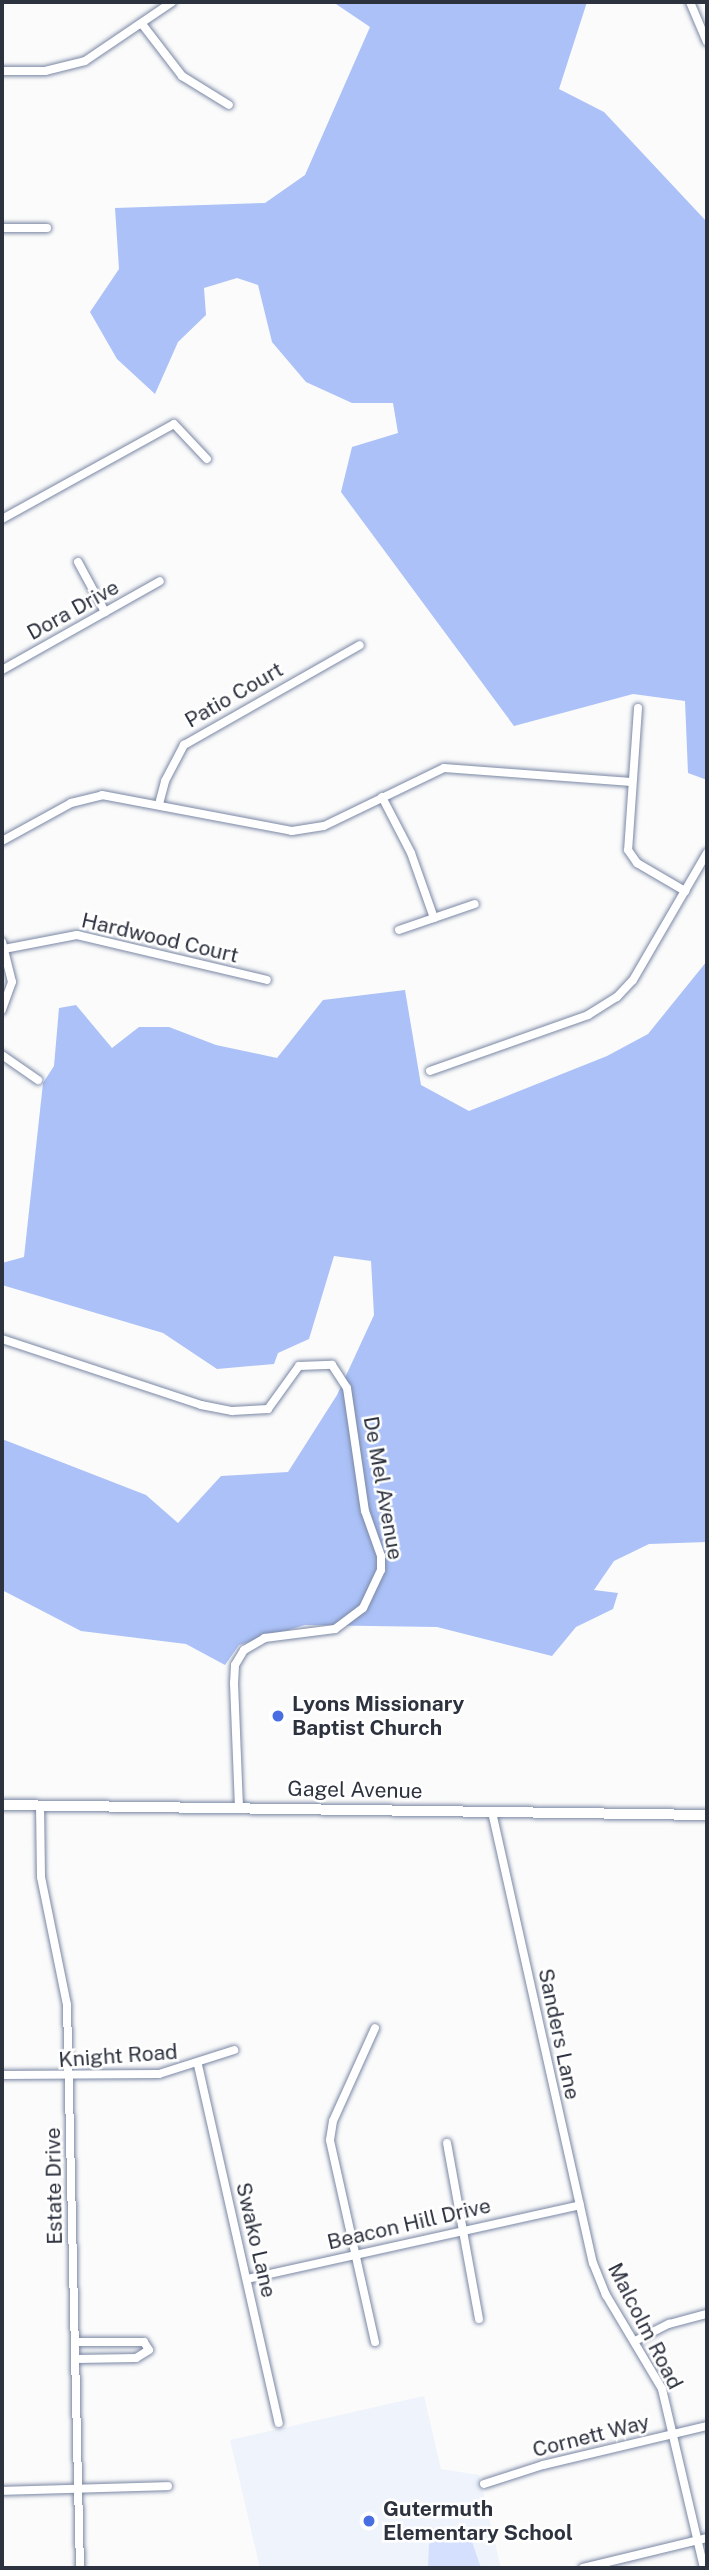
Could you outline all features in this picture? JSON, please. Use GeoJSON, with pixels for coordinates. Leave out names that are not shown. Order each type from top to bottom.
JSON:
{"type":"FeatureCollection","features":[{"type":"Feature","properties":{"kind":"street"},"geometry":{"type":"LineString","coordinates":[[2,71],[72,66],[142,24],[172,2]]}},
{"type":"Feature","properties":{"kind":"street"},"geometry":{"type":"LineString","coordinates":[[690,2],[707,42]]}},
{"type":"Feature","properties":{"kind":"street"},"geometry":{"type":"LineString","coordinates":[[142,24],[182,76],[229,105]]}},
{"type":"Feature","properties":{"kind":"street"},"geometry":{"type":"LineString","coordinates":[[2,228],[47,228]]}},
{"type":"Feature","properties":{"kind":"street"},"geometry":{"type":"LineString","coordinates":[[2,519],[174,424],[207,459]]}},
{"type":"Feature","properties":{"kind":"street"},"geometry":{"type":"LineString","coordinates":[[78,562],[105,612]]}},
{"type":"Feature","properties":{"kind":"street","name":"Dora Drive"},"geometry":{"type":"LineString","coordinates":[[2,670],[160,581]]}},
{"type":"Feature","properties":{"kind":"street","name":"Patio Court"},"geometry":{"type":"LineString","coordinates":[[159,804],[174,758],[184,745],[360,645]]}},
{"type":"Feature","properties":{"kind":"street"},"geometry":{"type":"LineString","coordinates":[[638,708],[628,850],[637,863],[685,891]]}},
{"type":"Feature","properties":{"kind":"street"},"geometry":{"type":"LineString","coordinates":[[2,841],[92,796],[159,804],[258,828],[292,831],[324,826],[434,770],[454,767],[631,782]]}},
{"type":"Feature","properties":{"kind":"street"},"geometry":{"type":"LineString","coordinates":[[382,797],[411,853],[434,918]]}},
{"type":"Feature","properties":{"kind":"street"},"geometry":{"type":"LineString","coordinates":[[430,1071],[608,1005],[633,980],[707,853]]}},
{"type":"Feature","properties":{"kind":"street"},"geometry":{"type":"LineString","coordinates":[[399,930],[475,904]]}},
{"type":"Feature","properties":{"kind":"street","name":"Hardwood Court"},"geometry":{"type":"LineString","coordinates":[[3,946],[77,935],[267,980]]}},
{"type":"Feature","properties":{"kind":"street"},"geometry":{"type":"LineString","coordinates":[[2,1010],[12,982],[3,946]]}},
{"type":"Feature","properties":{"kind":"street"},"geometry":{"type":"LineString","coordinates":[[2,1055],[38,1080]]}},
{"type":"Feature","properties":{"kind":"street","name":"De Mel Avenue"},"geometry":{"type":"LineString","coordinates":[[2,1339],[201,1405],[232,1410],[268,1409],[299,1366],[332,1365],[347,1388],[365,1511],[381,1556],[381,1570],[363,1608],[335,1629],[265,1639],[244,1650],[235,1665],[239,1808]]}},
{"type":"Feature","properties":{"kind":"street","name":"Gagel Avenue"},"geometry":{"type":"LineString","coordinates":[[2,1805],[707,1815]]}},
{"type":"Feature","properties":{"kind":"street","name":"Estate Drive"},"geometry":{"type":"LineString","coordinates":[[40,1805],[41,1877],[65,1986],[80,2568]]}},
{"type":"Feature","properties":{"kind":"street","name":"Sanders Lane"},"geometry":{"type":"LineString","coordinates":[[492,1812],[593,2263]]}},
{"type":"Feature","properties":{"kind":"street"},"geometry":{"type":"LineString","coordinates":[[375,2028],[330,2133],[375,2342]]}},
{"type":"Feature","properties":{"kind":"street","name":"Knight Road"},"geometry":{"type":"LineString","coordinates":[[2,2076],[159,2074],[198,2065],[234,2050]]}},
{"type":"Feature","properties":{"kind":"street","name":"Swako Lane"},"geometry":{"type":"LineString","coordinates":[[198,2065],[279,2423]]}},
{"type":"Feature","properties":{"kind":"street"},"geometry":{"type":"LineString","coordinates":[[447,2143],[479,2319]]}},
{"type":"Feature","properties":{"kind":"street","name":"Beacon Hill Drive"},"geometry":{"type":"LineString","coordinates":[[247,2278],[580,2205]]}},
{"type":"Feature","properties":{"kind":"street","name":"Malcolm Road"},"geometry":{"type":"LineString","coordinates":[[593,2263],[662,2389],[704,2568]]}},
{"type":"Feature","properties":{"kind":"street"},"geometry":{"type":"LineString","coordinates":[[635,2341],[669,2324],[707,2314]]}},
{"type":"Feature","properties":{"kind":"street"},"geometry":{"type":"LineString","coordinates":[[75,2342],[144,2342],[149,2350],[136,2358],[76,2359]]}},
{"type":"Feature","properties":{"kind":"street","name":"Cornett Way"},"geometry":{"type":"LineString","coordinates":[[484,2484],[543,2465],[707,2426]]}},
{"type":"Feature","properties":{"kind":"street"},"geometry":{"type":"LineString","coordinates":[[2,2491],[168,2486]]}},
{"type":"Feature","properties":{"kind":"street"},"geometry":{"type":"LineString","coordinates":[[583,2568],[707,2538]]}},
{"type":"Feature","properties":{"kind":"shaded area"},"geometry":{"type":"Polygon","coordinates":[[[333,2],[587,2],[559,89],[604,112],[707,222],[707,780],[688,773],[685,701],[633,694],[514,726],[341,492],[352,447],[398,433],[393,403],[352,403],[306,382],[272,342],[258,285],[237,278],[204,288],[206,315],[178,342],[155,394],[117,359],[90,312],[119,269],[115,208],[265,203],[305,175],[370,27],[333,2]]]}},
{"type":"Feature","properties":{"kind":"shaded area"},"geometry":{"type":"Polygon","coordinates":[[[707,961],[707,1542],[649,1544],[614,1561],[594,1590],[618,1593],[613,1609],[576,1627],[552,1656],[437,1627],[305,1625],[239,1645],[225,1665],[186,1644],[81,1631],[2,1590],[2,1439],[146,1495],[178,1523],[221,1476],[288,1472],[337,1395],[374,1315],[371,1261],[334,1256],[309,1339],[278,1353],[274,1364],[217,1369],[163,1333],[2,1285],[2,1263],[24,1257],[43,1083],[54,1066],[59,1008],[76,1005],[112,1048],[139,1027],[169,1027],[216,1045],[277,1058],[323,1000],[405,990],[421,1085],[469,1111],[607,1056],[648,1034],[707,961]]]}},
{"type":"Feature","properties":{"kind":"shaded area","name":"Gutermuth Elementary School"},"geometry":{"type":"Polygon","coordinates":[[[424,2396],[441,2469],[479,2475],[501,2568],[260,2568],[230,2440],[424,2396]]]}},
{"type":"Feature","properties":{"kind":"shaded area"},"geometry":{"type":"Polygon","coordinates":[[[450,2530],[471,2539],[481,2568],[428,2568],[429,2544],[450,2530]]]}},
{"type":"Feature","properties":{"kind":"place","name":"Lyons Missionary Baptist Church"},"geometry":{"type":"Point","coordinates":[278,1716]}},
{"type":"Feature","properties":{"kind":"place","name":"Gutermuth Elementary School"},"geometry":{"type":"Point","coordinates":[369,2521]}}]}
